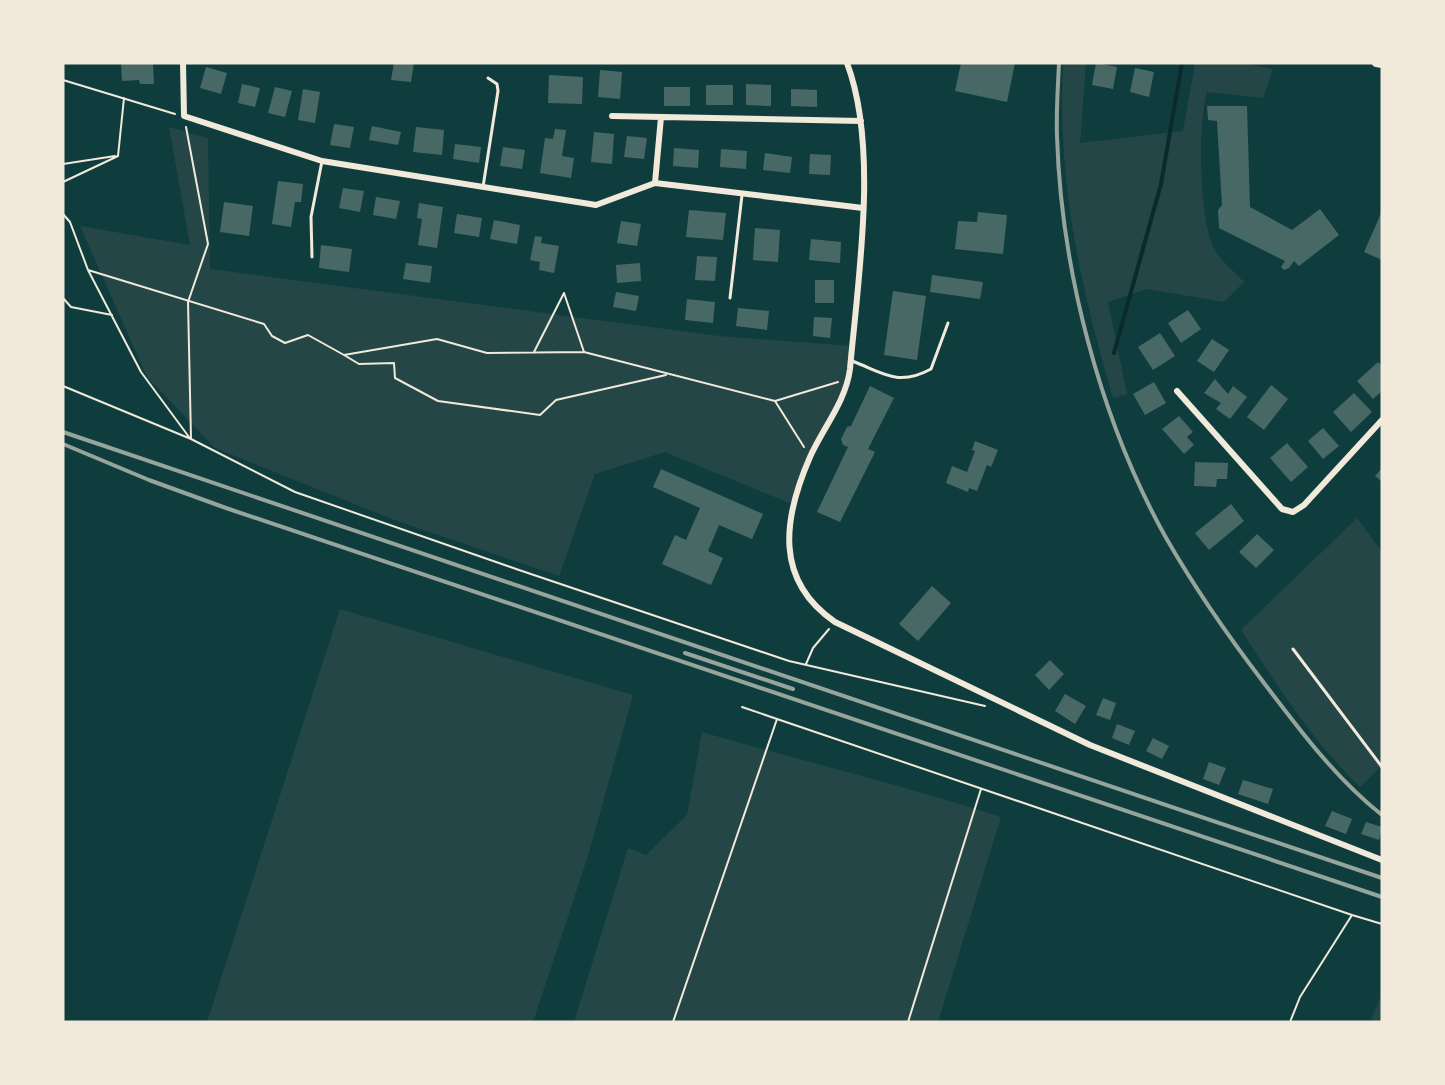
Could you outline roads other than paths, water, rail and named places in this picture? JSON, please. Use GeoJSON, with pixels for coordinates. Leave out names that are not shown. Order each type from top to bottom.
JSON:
{"type":"FeatureCollection","features":[{"type":"Feature","properties":{"kind":"main road"},"geometry":{"type":"LineString","coordinates":[[1376,63],[1382,64]]}},
{"type":"Feature","properties":{"kind":"street"},"geometry":{"type":"LineString","coordinates":[[183,63],[184,116],[322,161],[596,205],[655,183],[863,208]]}},
{"type":"Feature","properties":{"kind":"street"},"geometry":{"type":"LineString","coordinates":[[847,63],[861,121],[863,208],[851,361],[849,378],[830,421],[810,457],[794,505],[787,546],[795,581],[815,609],[835,622],[1090,745],[1382,860]]}},
{"type":"Feature","properties":{"kind":"street"},"geometry":{"type":"LineString","coordinates":[[612,116],[861,121]]}},
{"type":"Feature","properties":{"kind":"street"},"geometry":{"type":"LineString","coordinates":[[655,183],[661,117]]}},
{"type":"Feature","properties":{"kind":"street"},"geometry":{"type":"LineString","coordinates":[[1177,391],[1282,509],[1293,512],[1304,505],[1382,420]]}},
{"type":"Feature","properties":{"kind":"lane"},"geometry":{"type":"LineString","coordinates":[[483,187],[498,91],[497,84],[488,78]]}},
{"type":"Feature","properties":{"kind":"lane"},"geometry":{"type":"LineString","coordinates":[[312,257],[311,218],[322,161]]}},
{"type":"Feature","properties":{"kind":"lane"},"geometry":{"type":"LineString","coordinates":[[730,298],[742,193]]}},
{"type":"Feature","properties":{"kind":"lane"},"geometry":{"type":"LineString","coordinates":[[851,361],[900,379],[918,376],[931,369],[948,323]]}},
{"type":"Feature","properties":{"kind":"lane"},"geometry":{"type":"LineString","coordinates":[[1293,649],[1382,767]]}},
{"type":"Feature","properties":{"kind":"waterway"},"geometry":{"type":"LineString","coordinates":[[1114,353],[1161,184],[1182,63]]}},
{"type":"Feature","properties":{"kind":"railway"},"geometry":{"type":"LineString","coordinates":[[1059,63],[1057,136],[1066,238],[1088,342],[1121,443],[1165,536],[1225,629],[1319,753],[1349,786],[1382,815]]}},
{"type":"Feature","properties":{"kind":"railway"},"geometry":{"type":"LineString","coordinates":[[63,432],[1382,878]]}},
{"type":"Feature","properties":{"kind":"railway"},"geometry":{"type":"LineString","coordinates":[[63,444],[149,480],[226,508],[1382,897]]}},
{"type":"Feature","properties":{"kind":"railway"},"geometry":{"type":"LineString","coordinates":[[685,653],[793,689]]}}]}
